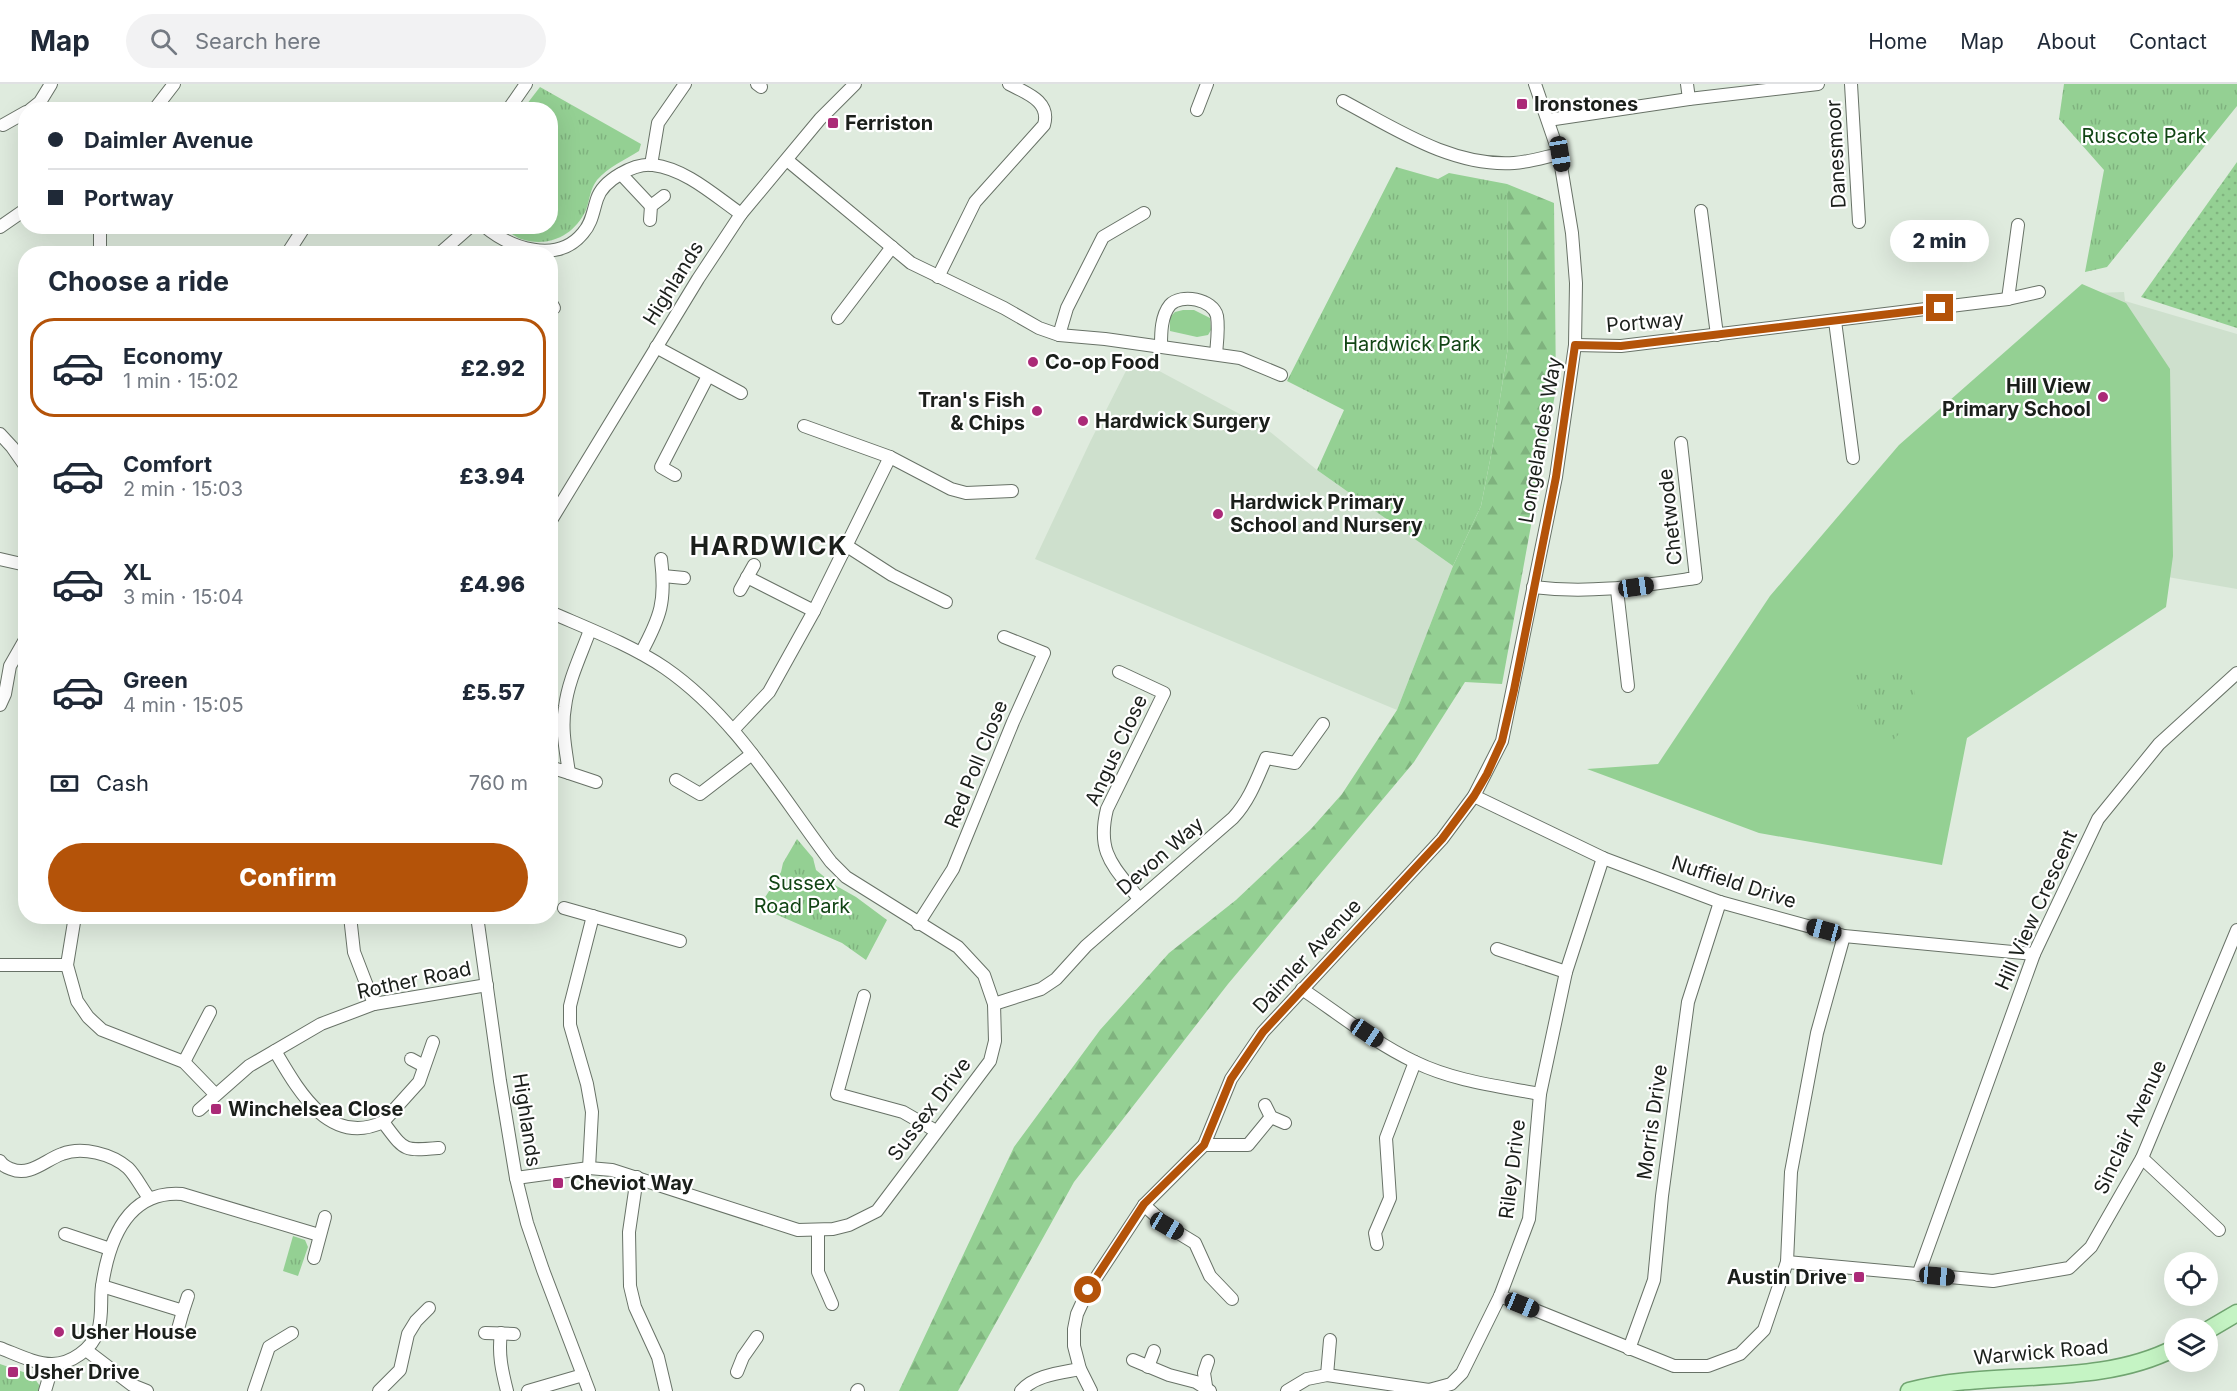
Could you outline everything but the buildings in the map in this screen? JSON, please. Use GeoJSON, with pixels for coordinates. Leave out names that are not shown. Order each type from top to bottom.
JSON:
{"type":"FeatureCollection","features":[{"type":"Feature","properties":{"kind":"main road"},"geometry":{"type":"LineString","coordinates":[[2218,1324],[2237,1313]]}},
{"type":"Feature","properties":{"kind":"main road","name":"Warwick Road"},"geometry":{"type":"LineString","coordinates":[[1908,1391],[1961,1381],[2105,1369],[2155,1358],[2164,1354]]}},
{"type":"Feature","properties":{"kind":"street"},"geometry":{"type":"LineString","coordinates":[[40,102],[51,84]]}},
{"type":"Feature","properties":{"kind":"street"},"geometry":{"type":"LineString","coordinates":[[160,102],[174,84]]}},
{"type":"Feature","properties":{"kind":"street"},"geometry":{"type":"LineString","coordinates":[[510,84],[524,87],[514,102]]}},
{"type":"Feature","properties":{"kind":"street"},"geometry":{"type":"LineString","coordinates":[[651,165],[658,123],[685,84]]}},
{"type":"Feature","properties":{"kind":"street","name":"Highlands"},"geometry":{"type":"LineString","coordinates":[[558,509],[698,279],[741,214],[820,119],[855,84]]}},
{"type":"Feature","properties":{"kind":"street"},"geometry":{"type":"LineString","coordinates":[[938,277],[975,202],[1044,125],[1046,117],[1044,107],[1036,98],[1009,84]]}},
{"type":"Feature","properties":{"kind":"street"},"geometry":{"type":"LineString","coordinates":[[1197,110],[1207,84]]}},
{"type":"Feature","properties":{"kind":"street","name":"Longelandes Way"},"geometry":{"type":"LineString","coordinates":[[1474,796],[1502,741],[1556,477],[1575,345],[1576,283],[1572,234],[1560,154],[1535,84]]}},
{"type":"Feature","properties":{"kind":"street"},"geometry":{"type":"LineString","coordinates":[[1687,84],[1689,99]]}},
{"type":"Feature","properties":{"kind":"street","name":"Danesmoor"},"geometry":{"type":"LineString","coordinates":[[1548,120],[1689,99],[1818,84]]}},
{"type":"Feature","properties":{"kind":"street","name":"Danesmoor"},"geometry":{"type":"LineString","coordinates":[[1851,84],[1859,222]]}},
{"type":"Feature","properties":{"kind":"street"},"geometry":{"type":"LineString","coordinates":[[1343,101],[1452,155],[1476,160],[1515,163],[1560,154]]}},
{"type":"Feature","properties":{"kind":"street"},"geometry":{"type":"LineString","coordinates":[[3,125],[18,117]]}},
{"type":"Feature","properties":{"kind":"street"},"geometry":{"type":"LineString","coordinates":[[788,160],[911,263],[1004,308],[1039,328],[1059,335],[1161,346],[1240,358],[1281,375]]}},
{"type":"Feature","properties":{"kind":"street"},"geometry":{"type":"LineString","coordinates":[[558,248],[570,244],[583,233],[592,217],[597,197],[606,185],[621,174],[651,165],[672,170],[689,178],[741,214]]}},
{"type":"Feature","properties":{"kind":"street"},"geometry":{"type":"LineString","coordinates":[[621,174],[651,206],[650,220]]}},
{"type":"Feature","properties":{"kind":"street"},"geometry":{"type":"LineString","coordinates":[[651,206],[664,196]]}},
{"type":"Feature","properties":{"kind":"street"},"geometry":{"type":"LineString","coordinates":[[1701,211],[1717,335]]}},
{"type":"Feature","properties":{"kind":"street"},"geometry":{"type":"LineString","coordinates":[[1059,335],[1067,308],[1103,237],[1144,213]]}},
{"type":"Feature","properties":{"kind":"street"},"geometry":{"type":"LineString","coordinates":[[0,227],[18,215]]}},
{"type":"Feature","properties":{"kind":"street"},"geometry":{"type":"LineString","coordinates":[[2008,299],[2018,225]]}},
{"type":"Feature","properties":{"kind":"street"},"geometry":{"type":"LineString","coordinates":[[448,246],[462,234]]}},
{"type":"Feature","properties":{"kind":"street"},"geometry":{"type":"LineString","coordinates":[[493,234],[517,246]]}},
{"type":"Feature","properties":{"kind":"street"},"geometry":{"type":"LineString","coordinates":[[838,318],[892,247]]}},
{"type":"Feature","properties":{"kind":"street","name":"Portway"},"geometry":{"type":"LineString","coordinates":[[1575,345],[1621,346],[2008,299],[2039,292]]}},
{"type":"Feature","properties":{"kind":"street"},"geometry":{"type":"LineString","coordinates":[[1161,346],[1161,328],[1170,305],[1178,299],[1191,300],[1211,306],[1217,315],[1216,354]]}},
{"type":"Feature","properties":{"kind":"street"},"geometry":{"type":"LineString","coordinates":[[1835,321],[1852,458]]}},
{"type":"Feature","properties":{"kind":"street"},"geometry":{"type":"LineString","coordinates":[[656,347],[741,393]]}},
{"type":"Feature","properties":{"kind":"street"},"geometry":{"type":"LineString","coordinates":[[675,475],[661,467],[708,376]]}},
{"type":"Feature","properties":{"kind":"street"},"geometry":{"type":"LineString","coordinates":[[804,426],[890,457],[951,489],[966,493],[1012,491]]}},
{"type":"Feature","properties":{"kind":"street"},"geometry":{"type":"LineString","coordinates":[[0,434],[18,456]]}},
{"type":"Feature","properties":{"kind":"street","name":"Chetwode"},"geometry":{"type":"LineString","coordinates":[[1533,587],[1561,590],[1617,590],[1696,578],[1681,443]]}},
{"type":"Feature","properties":{"kind":"street"},"geometry":{"type":"LineString","coordinates":[[733,729],[770,692],[814,611],[890,457]]}},
{"type":"Feature","properties":{"kind":"street"},"geometry":{"type":"LineString","coordinates":[[847,546],[892,575],[946,602]]}},
{"type":"Feature","properties":{"kind":"street"},"geometry":{"type":"LineString","coordinates":[[0,559],[18,563]]}},
{"type":"Feature","properties":{"kind":"street"},"geometry":{"type":"LineString","coordinates":[[641,653],[662,608],[661,559]]}},
{"type":"Feature","properties":{"kind":"street"},"geometry":{"type":"LineString","coordinates":[[740,590],[754,565]]}},
{"type":"Feature","properties":{"kind":"street"},"geometry":{"type":"LineString","coordinates":[[663,576],[684,578]]}},
{"type":"Feature","properties":{"kind":"street"},"geometry":{"type":"LineString","coordinates":[[747,577],[814,611]]}},
{"type":"Feature","properties":{"kind":"street"},"geometry":{"type":"LineString","coordinates":[[1617,590],[1628,686]]}},
{"type":"Feature","properties":{"kind":"street","name":"Sussex Drive"},"geometry":{"type":"LineString","coordinates":[[516,1178],[589,1168],[612,1170],[798,1230],[818,1231],[849,1225],[877,1211],[990,1061],[995,1041],[994,1004],[984,975],[957,947],[846,877],[831,862],[733,729],[700,696],[641,653],[558,616]]}},
{"type":"Feature","properties":{"kind":"street"},"geometry":{"type":"LineString","coordinates":[[569,773],[564,710],[567,694],[590,630]]}},
{"type":"Feature","properties":{"kind":"street","name":"Red Poll Close"},"geometry":{"type":"LineString","coordinates":[[918,924],[953,869],[1044,653],[1004,637]]}},
{"type":"Feature","properties":{"kind":"street"},"geometry":{"type":"LineString","coordinates":[[0,705],[5,694],[10,666],[18,652]]}},
{"type":"Feature","properties":{"kind":"street","name":"Angus Close"},"geometry":{"type":"LineString","coordinates":[[1119,672],[1164,693],[1107,809],[1103,826],[1107,856],[1139,899]]}},
{"type":"Feature","properties":{"kind":"street","name":"Hill View Crescent"},"geometry":{"type":"LineString","coordinates":[[1918,1275],[2034,954],[2098,819],[2159,744],[2237,673]]}},
{"type":"Feature","properties":{"kind":"street","name":"Devon Way"},"geometry":{"type":"LineString","coordinates":[[994,1004],[1041,989],[1056,979],[1086,946],[1240,810],[1266,758],[1295,763],[1323,724]]}},
{"type":"Feature","properties":{"kind":"street"},"geometry":{"type":"LineString","coordinates":[[676,780],[700,794],[752,754]]}},
{"type":"Feature","properties":{"kind":"street"},"geometry":{"type":"LineString","coordinates":[[558,770],[597,782]]}},
{"type":"Feature","properties":{"kind":"street","name":"Nuffield Drive"},"geometry":{"type":"LineString","coordinates":[[1474,796],[1603,858],[1720,902],[1844,936],[2034,954]]}},
{"type":"Feature","properties":{"kind":"street","name":"Daimler Avenue"},"geometry":{"type":"LineString","coordinates":[[1080,1369],[1074,1346],[1077,1314],[1088,1290],[1144,1204],[1204,1145],[1231,1079],[1263,1032],[1442,839],[1474,796]]}},
{"type":"Feature","properties":{"kind":"street","name":"Riley Drive"},"geometry":{"type":"LineString","coordinates":[[1327,1374],[1387,1388],[1429,1390],[1451,1384],[1462,1373],[1500,1296],[1529,1219],[1540,1094],[1566,972],[1603,858]]}},
{"type":"Feature","properties":{"kind":"street","name":"Morris Drive"},"geometry":{"type":"LineString","coordinates":[[1629,1349],[1654,1280],[1662,1196],[1688,1002],[1720,902]]}},
{"type":"Feature","properties":{"kind":"street"},"geometry":{"type":"LineString","coordinates":[[564,908],[680,941]]}},
{"type":"Feature","properties":{"kind":"street"},"geometry":{"type":"LineString","coordinates":[[589,1168],[592,1112],[587,1084],[570,1025],[570,1006],[593,916]]}},
{"type":"Feature","properties":{"kind":"street"},"geometry":{"type":"LineString","coordinates":[[74,924],[67,965],[77,1001],[88,1017],[102,1030],[184,1062],[215,1094]]}},
{"type":"Feature","properties":{"kind":"street"},"geometry":{"type":"LineString","coordinates":[[351,924],[354,952],[374,1004]]}},
{"type":"Feature","properties":{"kind":"street","name":"Highlands"},"geometry":{"type":"LineString","coordinates":[[478,924],[516,1178],[527,1223],[543,1270],[589,1391]]}},
{"type":"Feature","properties":{"kind":"street","name":"Sinclair Avenue"},"geometry":{"type":"LineString","coordinates":[[1787,1262],[1993,1281],[2069,1268],[2091,1247],[2142,1158],[2237,930]]}},
{"type":"Feature","properties":{"kind":"street"},"geometry":{"type":"LineString","coordinates":[[1500,1296],[1674,1366],[1708,1366],[1740,1354],[1764,1330],[1787,1262],[1791,1172],[1816,1033],[1844,936]]}},
{"type":"Feature","properties":{"kind":"street"},"geometry":{"type":"LineString","coordinates":[[1497,949],[1566,972]]}},
{"type":"Feature","properties":{"kind":"street"},"geometry":{"type":"LineString","coordinates":[[0,965],[67,965]]}},
{"type":"Feature","properties":{"kind":"street","name":"Rother Road"},"geometry":{"type":"LineString","coordinates":[[199,1110],[249,1066],[321,1024],[374,1004],[487,985]]}},
{"type":"Feature","properties":{"kind":"street"},"geometry":{"type":"LineString","coordinates":[[1302,989],[1383,1044],[1415,1062],[1457,1078],[1540,1094]]}},
{"type":"Feature","properties":{"kind":"street"},"geometry":{"type":"LineString","coordinates":[[864,996],[837,1094],[903,1112],[936,1131]]}},
{"type":"Feature","properties":{"kind":"street"},"geometry":{"type":"LineString","coordinates":[[184,1062],[210,1012]]}},
{"type":"Feature","properties":{"kind":"street"},"geometry":{"type":"LineString","coordinates":[[275,1051],[296,1087],[323,1117],[338,1124],[369,1129],[382,1122],[419,1082],[432,1042]]}},
{"type":"Feature","properties":{"kind":"street"},"geometry":{"type":"LineString","coordinates":[[411,1059],[424,1066]]}},
{"type":"Feature","properties":{"kind":"street"},"geometry":{"type":"LineString","coordinates":[[1377,1244],[1375,1233],[1390,1198],[1386,1138],[1415,1062]]}},
{"type":"Feature","properties":{"kind":"street"},"geometry":{"type":"LineString","coordinates":[[1204,1145],[1248,1145],[1268,1111],[1285,1124]]}},
{"type":"Feature","properties":{"kind":"street"},"geometry":{"type":"LineString","coordinates":[[382,1122],[401,1146],[418,1150],[439,1148]]}},
{"type":"Feature","properties":{"kind":"street"},"geometry":{"type":"LineString","coordinates":[[1,1165],[16,1171],[28,1171],[64,1153],[82,1150],[101,1154],[114,1158],[129,1169],[149,1198]]}},
{"type":"Feature","properties":{"kind":"street"},"geometry":{"type":"LineString","coordinates":[[2142,1158],[2219,1230]]}},
{"type":"Feature","properties":{"kind":"street"},"geometry":{"type":"LineString","coordinates":[[636,1176],[629,1232],[630,1286],[635,1307],[658,1357],[666,1391]]}},
{"type":"Feature","properties":{"kind":"street"},"geometry":{"type":"LineString","coordinates":[[0,1348],[53,1364],[75,1357],[86,1350],[98,1333],[102,1286],[110,1249],[122,1223],[132,1210],[149,1198],[168,1193],[182,1194],[319,1235]]}},
{"type":"Feature","properties":{"kind":"street"},"geometry":{"type":"LineString","coordinates":[[1144,1204],[1167,1226],[1196,1243],[1210,1276],[1232,1299]]}},
{"type":"Feature","properties":{"kind":"street"},"geometry":{"type":"LineString","coordinates":[[314,1258],[325,1217]]}},
{"type":"Feature","properties":{"kind":"street"},"geometry":{"type":"LineString","coordinates":[[818,1231],[818,1272],[832,1304]]}},
{"type":"Feature","properties":{"kind":"street"},"geometry":{"type":"LineString","coordinates":[[65,1234],[110,1249]]}},
{"type":"Feature","properties":{"kind":"street"},"geometry":{"type":"LineString","coordinates":[[102,1286],[183,1311]]}},
{"type":"Feature","properties":{"kind":"street"},"geometry":{"type":"LineString","coordinates":[[178,1329],[188,1296]]}},
{"type":"Feature","properties":{"kind":"street"},"geometry":{"type":"LineString","coordinates":[[379,1391],[400,1370],[408,1334],[416,1321],[429,1308]]}},
{"type":"Feature","properties":{"kind":"street"},"geometry":{"type":"LineString","coordinates":[[255,1391],[269,1347],[292,1333]]}},
{"type":"Feature","properties":{"kind":"street"},"geometry":{"type":"LineString","coordinates":[[485,1333],[507,1334],[499,1346],[507,1391]]}},
{"type":"Feature","properties":{"kind":"street"},"geometry":{"type":"LineString","coordinates":[[736,1372],[742,1357],[758,1337]]}},
{"type":"Feature","properties":{"kind":"street"},"geometry":{"type":"LineString","coordinates":[[1287,1391],[1318,1375],[1327,1374],[1330,1340]]}},
{"type":"Feature","properties":{"kind":"street"},"geometry":{"type":"LineString","coordinates":[[86,1350],[132,1385],[147,1391]]}},
{"type":"Feature","properties":{"kind":"street"},"geometry":{"type":"LineString","coordinates":[[1148,1367],[1154,1351]]}},
{"type":"Feature","properties":{"kind":"street"},"geometry":{"type":"LineString","coordinates":[[1133,1360],[1168,1376],[1196,1382],[1208,1389]]}},
{"type":"Feature","properties":{"kind":"street"},"geometry":{"type":"LineString","coordinates":[[1208,1361],[1204,1373],[1208,1389]]}},
{"type":"Feature","properties":{"kind":"street"},"geometry":{"type":"LineString","coordinates":[[45,1391],[53,1364]]}},
{"type":"Feature","properties":{"kind":"street"},"geometry":{"type":"LineString","coordinates":[[1021,1391],[1027,1384],[1044,1377],[1080,1369],[1091,1391]]}},
{"type":"Feature","properties":{"kind":"street"},"geometry":{"type":"LineString","coordinates":[[528,1391],[583,1375]]}},
{"type":"Feature","properties":{"kind":"shaded area","name":"Hill View Primary School"},"geometry":{"type":"Polygon","coordinates":[[[2124,292],[2125,301],[2237,334],[2237,589],[1844,521],[2095,293],[2124,292]]]}},
{"type":"Feature","properties":{"kind":"shaded area","name":"Hardwick Primary School and Nursery"},"geometry":{"type":"Polygon","coordinates":[[[1133,357],[1264,427],[1317,470],[1453,566],[1397,710],[1035,559],[1133,357]]]}},
{"type":"Feature","properties":{"kind":"green space","name":"Ruscote Park"},"geometry":{"type":"Polygon","coordinates":[[[2064,84],[2237,84],[2237,106],[2107,267],[2085,272],[2104,170],[2059,119],[2064,84]]]}},
{"type":"Feature","properties":{"kind":"green space"},"geometry":{"type":"Polygon","coordinates":[[[540,87],[641,144],[639,151],[611,167],[597,180],[591,191],[586,210],[575,227],[550,241],[531,241],[512,234],[558,234],[558,102],[528,102],[540,87]]]}},
{"type":"Feature","properties":{"kind":"green space"},"geometry":{"type":"Polygon","coordinates":[[[2237,162],[2237,328],[2141,297],[2237,162]]]}},
{"type":"Feature","properties":{"kind":"green space","name":"Hardwick Park"},"geometry":{"type":"Polygon","coordinates":[[[1396,167],[1438,179],[1449,173],[1507,184],[1508,347],[1481,506],[1453,566],[1317,470],[1344,410],[1287,381],[1396,167]]]}},
{"type":"Feature","properties":{"kind":"green space"},"geometry":{"type":"Polygon","coordinates":[[[1507,184],[1554,203],[1556,389],[1502,684],[1465,682],[1414,762],[1228,984],[1074,1182],[958,1391],[899,1391],[1014,1147],[1100,1030],[1169,953],[1236,900],[1311,829],[1342,794],[1397,710],[1453,566],[1481,506],[1508,347],[1507,184]]]}},
{"type":"Feature","properties":{"kind":"green space"},"geometry":{"type":"Polygon","coordinates":[[[2082,284],[2126,303],[2170,369],[2173,556],[2166,607],[1967,738],[1942,865],[1759,833],[1587,769],[1658,764],[1770,596],[1899,445],[2082,284]]]}},
{"type":"Feature","properties":{"kind":"green space"},"geometry":{"type":"Polygon","coordinates":[[[1194,310],[1210,318],[1211,330],[1208,335],[1197,337],[1170,331],[1170,317],[1175,312],[1194,310]]]}},
{"type":"Feature","properties":{"kind":"green space"},"geometry":{"type":"Polygon","coordinates":[[[1856,667],[1889,668],[1907,680],[1914,690],[1915,700],[1909,718],[1892,741],[1885,744],[1878,743],[1867,726],[1854,691],[1853,671],[1856,667]]]}},
{"type":"Feature","properties":{"kind":"green space","name":"Sussex Road Park"},"geometry":{"type":"Polygon","coordinates":[[[797,839],[813,858],[816,870],[887,920],[866,960],[842,943],[759,907],[781,872],[783,863],[797,839]]]}},
{"type":"Feature","properties":{"kind":"green space"},"geometry":{"type":"Polygon","coordinates":[[[293,1236],[305,1240],[308,1247],[298,1276],[283,1271],[293,1236]]]}},
{"type":"Feature","properties":{"kind":"green space"},"geometry":{"type":"Polygon","coordinates":[[[0,1364],[32,1375],[40,1386],[38,1391],[0,1391],[0,1364]]]}},
{"type":"Feature","properties":{"kind":"place","name":"Ironstones"},"geometry":{"type":"Point","coordinates":[1522,104]}},
{"type":"Feature","properties":{"kind":"place","name":"Ferriston"},"geometry":{"type":"Point","coordinates":[833,123]}},
{"type":"Feature","properties":{"kind":"place","name":"Co-op Food"},"geometry":{"type":"Point","coordinates":[1033,362]}},
{"type":"Feature","properties":{"kind":"place","name":"Hill View Primary School"},"geometry":{"type":"Point","coordinates":[2103,397]}},
{"type":"Feature","properties":{"kind":"place","name":"Tran's Fish & Chips"},"geometry":{"type":"Point","coordinates":[1037,411]}},
{"type":"Feature","properties":{"kind":"place","name":"Hardwick Surgery"},"geometry":{"type":"Point","coordinates":[1083,421]}},
{"type":"Feature","properties":{"kind":"place","name":"Hardwick Primary School and Nursery"},"geometry":{"type":"Point","coordinates":[1218,514]}},
{"type":"Feature","properties":{"kind":"place","name":"Winchelsea Close"},"geometry":{"type":"Point","coordinates":[216,1109]}},
{"type":"Feature","properties":{"kind":"place","name":"Cheviot Way"},"geometry":{"type":"Point","coordinates":[558,1183]}},
{"type":"Feature","properties":{"kind":"place","name":"Austin Drive"},"geometry":{"type":"Point","coordinates":[1859,1277]}},
{"type":"Feature","properties":{"kind":"place","name":"Usher House"},"geometry":{"type":"Point","coordinates":[59,1332]}},
{"type":"Feature","properties":{"kind":"place","name":"Usher Drive"},"geometry":{"type":"Point","coordinates":[13,1372]}},
{"type":"Feature","properties":{"kind":"district","name":"HARDWICK"},"geometry":{"type":"Point","coordinates":[769,545]}},
{"type":"Feature","properties":{"kind":"route"},"geometry":{"type":"LineString","coordinates":[[1088,1290],[1144,1204],[1204,1145],[1231,1079],[1263,1032],[1442,839],[1474,796],[1487,774],[1502,741],[1514,690],[1556,477],[1568,407],[1575,345],[1621,346],[1940,308]]}}]}
